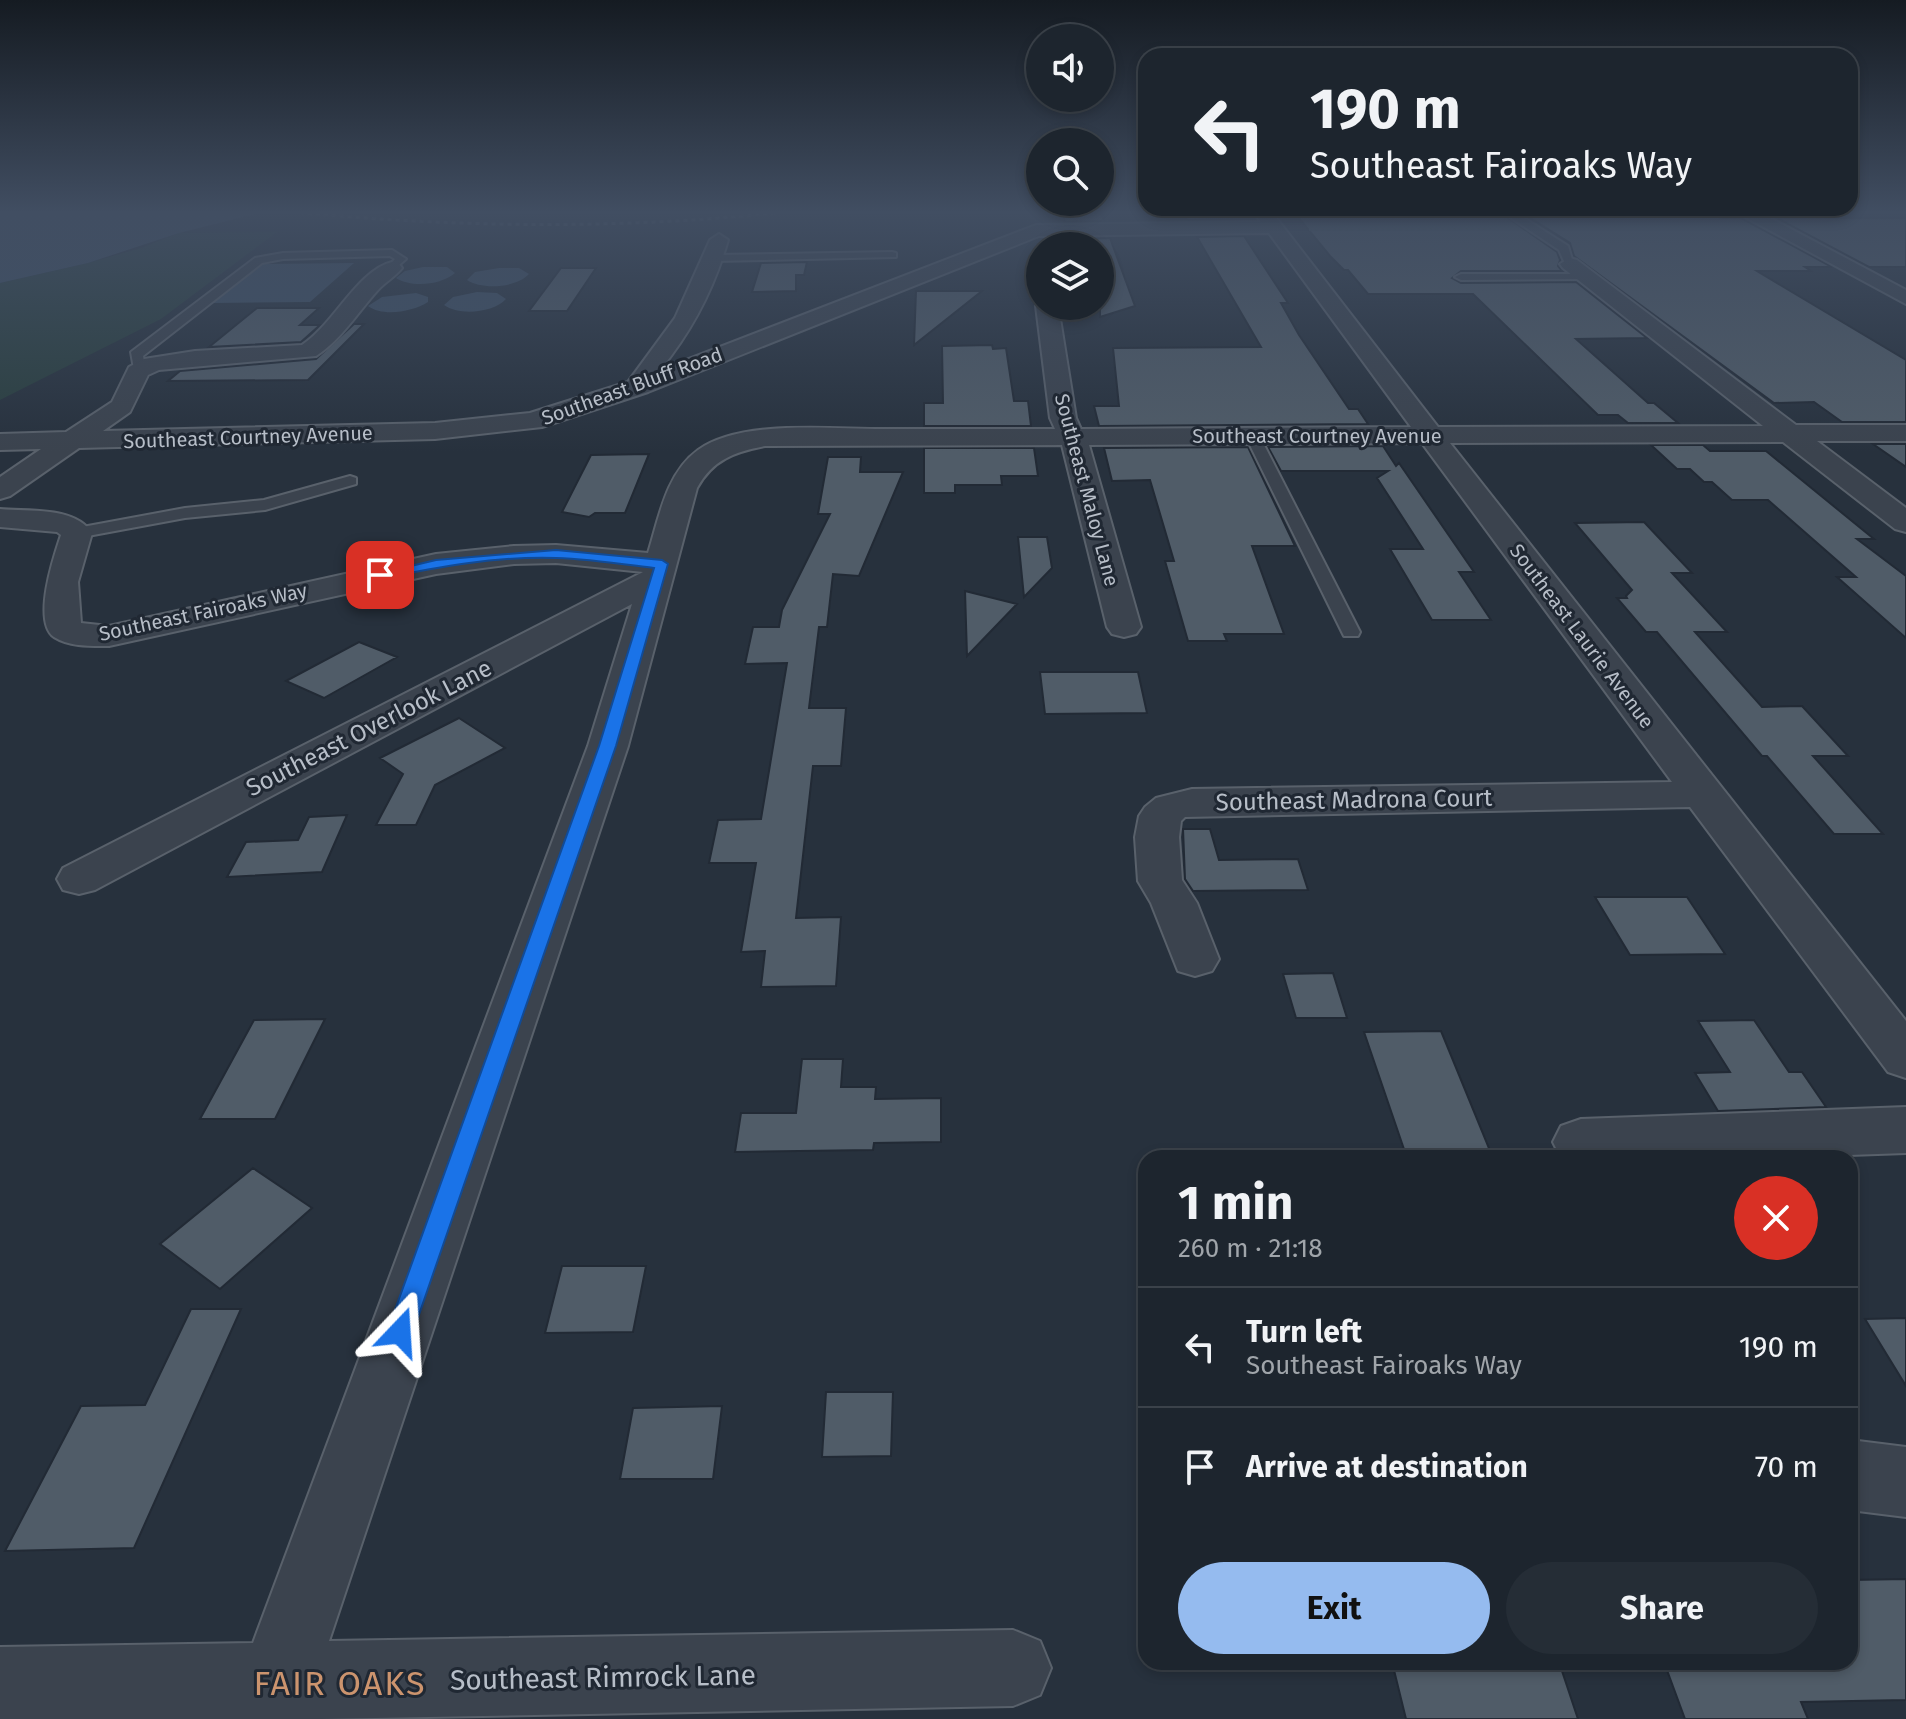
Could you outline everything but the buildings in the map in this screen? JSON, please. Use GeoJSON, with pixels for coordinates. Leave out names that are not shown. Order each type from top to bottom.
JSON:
{"type":"FeatureCollection","features":[{"type":"Feature","properties":{"kind":"street"},"geometry":{"type":"LineString","coordinates":[[0,490],[121,407],[127,401],[135,375],[141,369],[189,360],[308,351],[325,340],[366,291]]}},
{"type":"Feature","properties":{"kind":"street"},"geometry":{"type":"LineString","coordinates":[[639,387],[643,373],[671,342],[696,291]]}},
{"type":"Feature","properties":{"kind":"street","name":"Southeast Bluff Road"},"geometry":{"type":"LineString","coordinates":[[495,428],[573,410],[895,291]]}},
{"type":"Feature","properties":{"kind":"street","name":"Southeast Laurie Avenue"},"geometry":{"type":"LineString","coordinates":[[1321,291],[1906,1058]]}},
{"type":"Feature","properties":{"kind":"street"},"geometry":{"type":"LineString","coordinates":[[1606,291],[1906,523]]}},
{"type":"Feature","properties":{"kind":"street","name":"Southeast Maloy Lane"},"geometry":{"type":"LineString","coordinates":[[1049,320],[1063,418],[1078,450],[1124,627]]}},
{"type":"Feature","properties":{"kind":"street","name":"Southeast Courtney Avenue"},"geometry":{"type":"LineString","coordinates":[[0,442],[495,428]]}},
{"type":"Feature","properties":{"kind":"street","name":"Southeast Courtney Avenue"},"geometry":{"type":"LineString","coordinates":[[660,571],[683,488],[692,471],[706,456],[728,445],[779,438],[1906,433]]}},
{"type":"Feature","properties":{"kind":"street"},"geometry":{"type":"LineString","coordinates":[[0,518],[65,524],[77,533]]}},
{"type":"Feature","properties":{"kind":"street","name":"Southeast Fairoaks Way"},"geometry":{"type":"LineString","coordinates":[[77,533],[62,582],[64,628],[79,635],[109,636],[436,564],[556,554],[660,571]]}},
{"type":"Feature","properties":{"kind":"street"},"geometry":{"type":"LineString","coordinates":[[270,1701],[608,746],[660,571]]}},
{"type":"Feature","properties":{"kind":"street","name":"Southeast Overlook Lane"},"geometry":{"type":"LineString","coordinates":[[79,879],[660,571]]}},
{"type":"Feature","properties":{"kind":"street","name":"Southeast Madrona Court"},"geometry":{"type":"LineString","coordinates":[[1195,959],[1174,903],[1160,881],[1157,837],[1160,816],[1171,807],[1192,802],[1704,794]]}},
{"type":"Feature","properties":{"kind":"street"},"geometry":{"type":"LineString","coordinates":[[1581,1142],[1906,1130]]}},
{"type":"Feature","properties":{"kind":"street"},"geometry":{"type":"LineString","coordinates":[[1858,1476],[1906,1482]]}},
{"type":"Feature","properties":{"kind":"street","name":"Southeast Rimrock Lane"},"geometry":{"type":"LineString","coordinates":[[0,1686],[270,1701],[1013,1668]]}},
{"type":"Feature","properties":{"kind":"lane"},"geometry":{"type":"LineString","coordinates":[[141,369],[136,355],[219,291]]}},
{"type":"Feature","properties":{"kind":"lane"},"geometry":{"type":"LineString","coordinates":[[1253,437],[1351,632]]}},
{"type":"Feature","properties":{"kind":"lane"},"geometry":{"type":"LineString","coordinates":[[77,533],[185,513],[265,505],[350,481]]}},
{"type":"Feature","properties":{"kind":"green space"},"geometry":{"type":"Polygon","coordinates":[[[0,291],[198,291],[161,319],[0,400],[0,291]]]}},
{"type":"Feature","properties":{"kind":"water"},"geometry":{"type":"Polygon","coordinates":[[[227,291],[322,291],[310,302],[212,303],[227,291]]]}},
{"type":"Feature","properties":{"kind":"water"},"geometry":{"type":"Polygon","coordinates":[[[477,292],[497,293],[506,299],[485,310],[467,312],[444,305],[453,297],[477,292]]]}},
{"type":"Feature","properties":{"kind":"water"},"geometry":{"type":"Polygon","coordinates":[[[416,293],[428,297],[428,302],[398,312],[368,306],[382,297],[416,293]]]}},
{"type":"Feature","properties":{"kind":"district","name":"FAIR OAKS"},"geometry":{"type":"Point","coordinates":[340,1683]}},
{"type":"Feature","properties":{"kind":"route"},"geometry":{"type":"LineString","coordinates":[[380,575],[436,564],[514,555],[556,554],[662,564],[608,746],[400,1332]]}}]}
